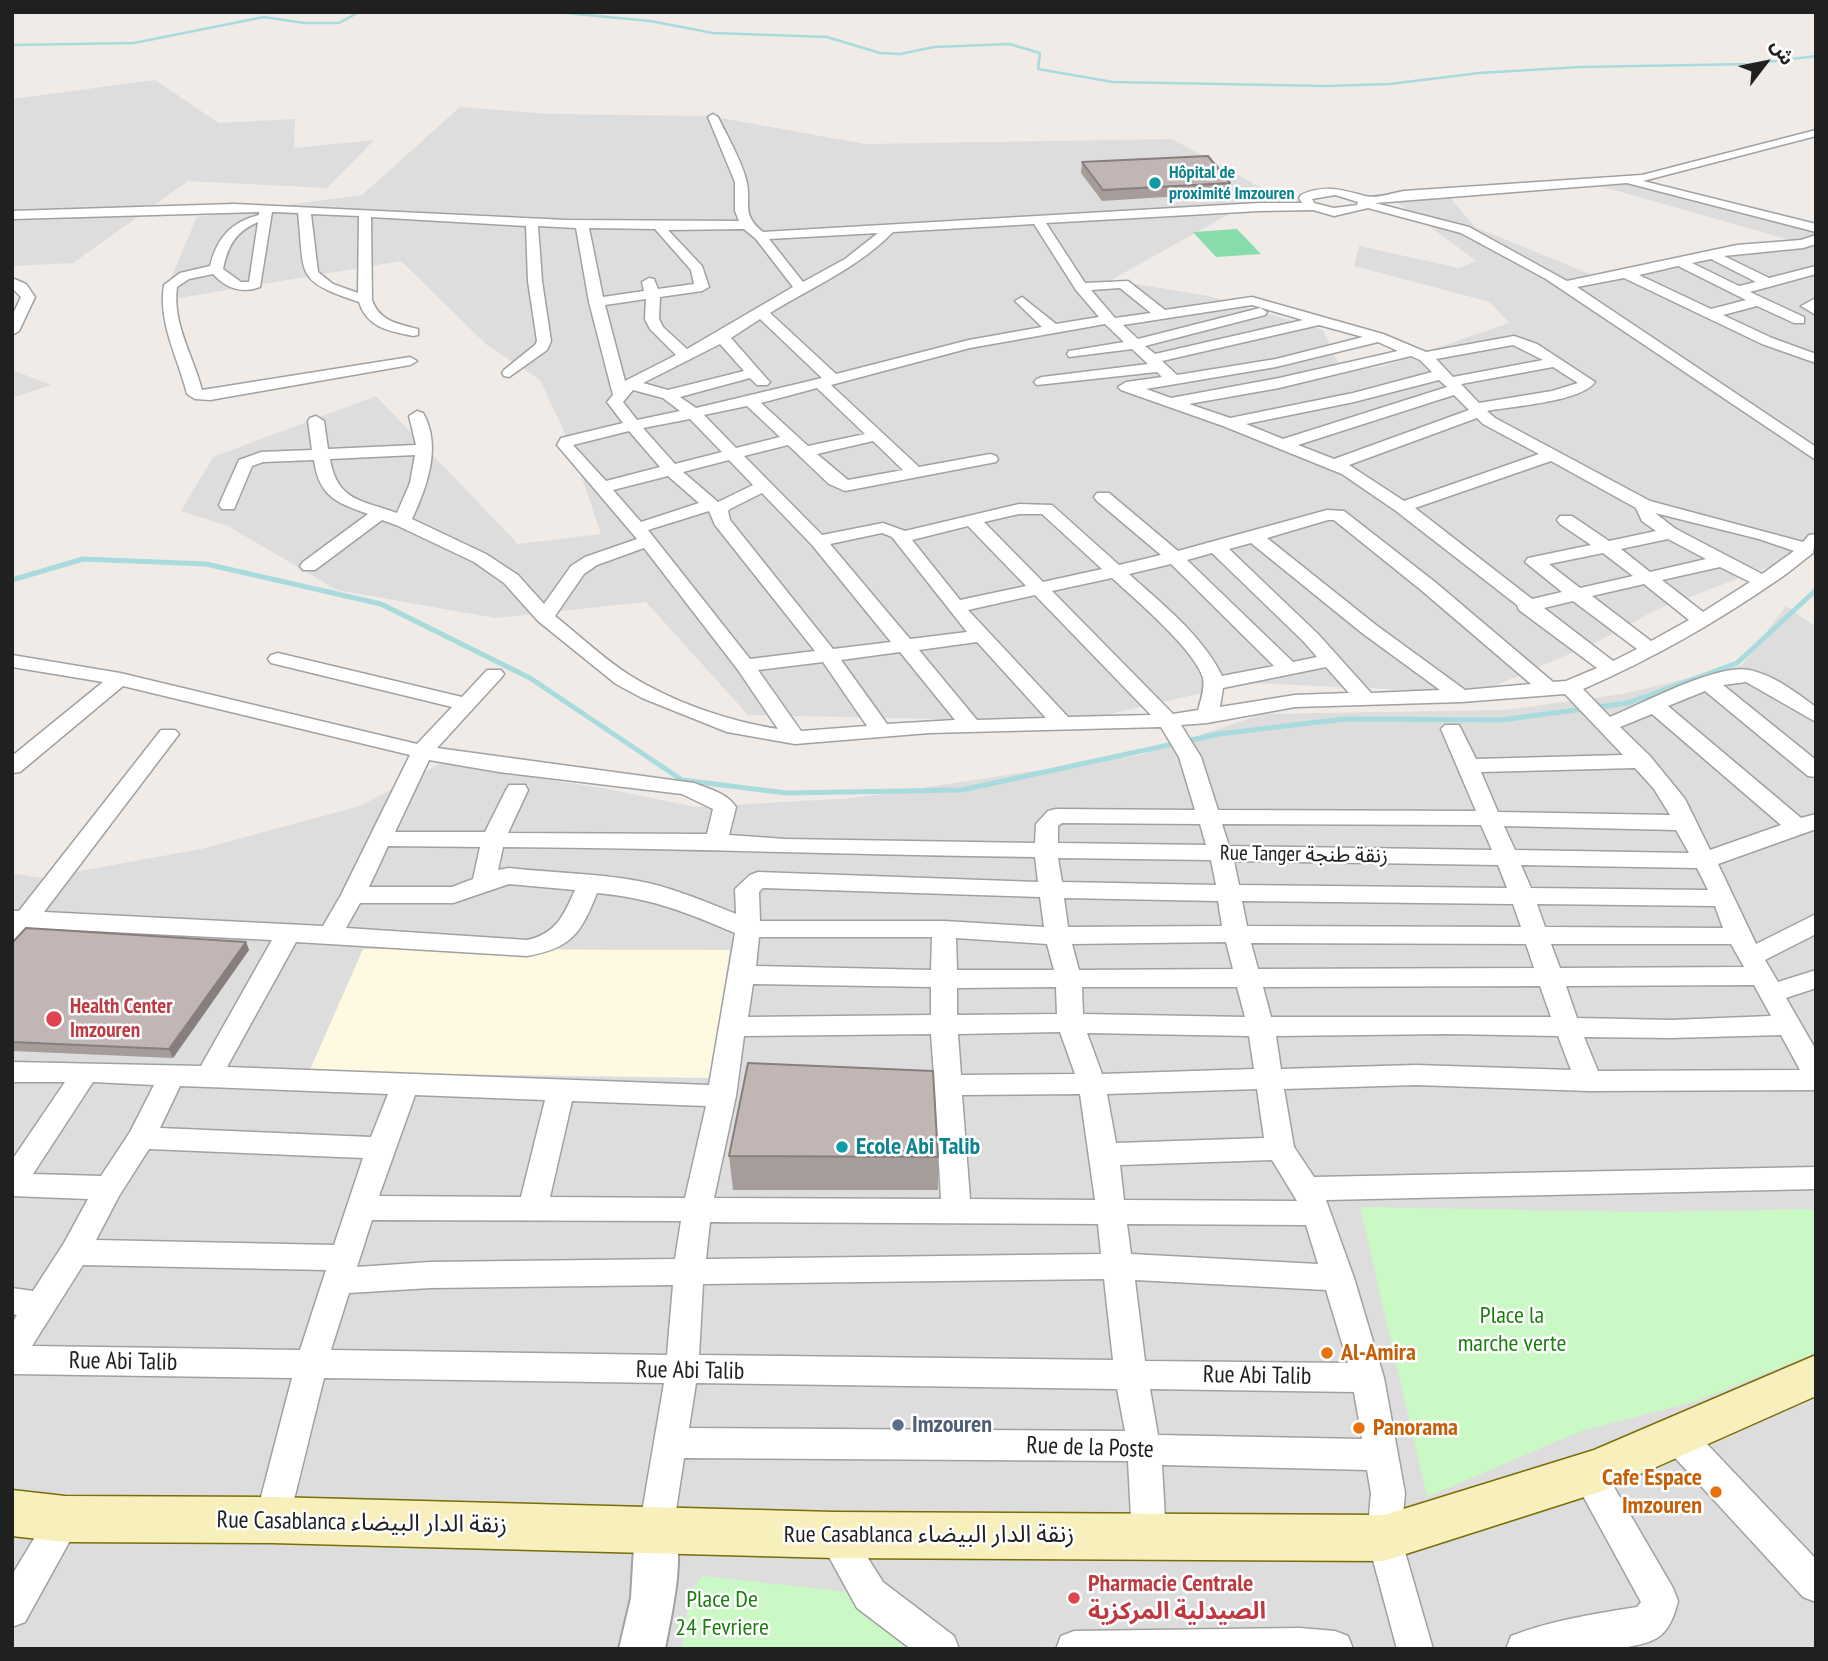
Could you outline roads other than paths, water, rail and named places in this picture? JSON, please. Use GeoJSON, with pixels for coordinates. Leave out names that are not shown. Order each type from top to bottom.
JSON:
{"type":"FeatureCollection","features":[{"type":"Feature","properties":{"kind":"main road","name":"Rue Casablanca زنقة الدار البيضاء"},"geometry":{"type":"LineString","coordinates":[[12,1513],[65,1519],[272,1520],[834,1535],[1384,1538],[1588,1474],[1816,1375]]}},
{"type":"Feature","properties":{"kind":"street"},"geometry":{"type":"LineString","coordinates":[[713,117],[741,182],[741,211],[747,225],[760,236],[801,288]]}},
{"type":"Feature","properties":{"kind":"street"},"geometry":{"type":"LineString","coordinates":[[1309,203],[1317,193],[1404,195],[1624,180],[1717,160],[1816,133]]}},
{"type":"Feature","properties":{"kind":"street"},"geometry":{"type":"LineString","coordinates":[[1624,180],[1816,228]]}},
{"type":"Feature","properties":{"kind":"street"},"geometry":{"type":"LineString","coordinates":[[1345,193],[1362,206],[1426,218],[1477,235],[1567,285],[1814,458]]}},
{"type":"Feature","properties":{"kind":"street"},"geometry":{"type":"LineString","coordinates":[[760,236],[1309,203],[1334,212],[1404,195]]}},
{"type":"Feature","properties":{"kind":"street"},"geometry":{"type":"LineString","coordinates":[[39,215],[64,203]]}},
{"type":"Feature","properties":{"kind":"street"},"geometry":{"type":"LineString","coordinates":[[12,215],[39,215],[132,204],[265,213],[304,210],[660,228],[747,225]]}},
{"type":"Feature","properties":{"kind":"street"},"geometry":{"type":"LineString","coordinates":[[304,210],[311,272],[318,281],[328,287],[365,300]]}},
{"type":"Feature","properties":{"kind":"street"},"geometry":{"type":"LineString","coordinates":[[216,268],[222,244],[228,237],[242,224],[265,213]]}},
{"type":"Feature","properties":{"kind":"street"},"geometry":{"type":"LineString","coordinates":[[216,268],[226,281],[236,286],[247,287],[255,284],[265,213]]}},
{"type":"Feature","properties":{"kind":"street"},"geometry":{"type":"LineString","coordinates":[[365,214],[365,300],[368,312],[373,319],[413,332]]}},
{"type":"Feature","properties":{"kind":"street"},"geometry":{"type":"LineString","coordinates":[[1038,220],[1081,287],[1111,321],[1174,380]]}},
{"type":"Feature","properties":{"kind":"street"},"geometry":{"type":"LineString","coordinates":[[509,373],[542,347],[544,341],[535,281],[532,222]]}},
{"type":"Feature","properties":{"kind":"street"},"geometry":{"type":"LineString","coordinates":[[582,225],[596,302],[625,389]]}},
{"type":"Feature","properties":{"kind":"street"},"geometry":{"type":"LineString","coordinates":[[596,302],[702,287],[697,269],[660,228]]}},
{"type":"Feature","properties":{"kind":"street"},"geometry":{"type":"LineString","coordinates":[[882,732],[828,655],[721,521],[715,508],[673,471],[631,425],[615,402],[625,389],[722,337],[760,312],[860,256],[889,229]]}},
{"type":"Feature","properties":{"kind":"street"},"geometry":{"type":"LineString","coordinates":[[1567,285],[1711,254],[1745,248],[1791,245],[1816,239]]}},
{"type":"Feature","properties":{"kind":"street"},"geometry":{"type":"LineString","coordinates":[[1791,245],[1816,254]]}},
{"type":"Feature","properties":{"kind":"street"},"geometry":{"type":"LineString","coordinates":[[1745,248],[1773,261],[1809,272]]}},
{"type":"Feature","properties":{"kind":"street"},"geometry":{"type":"LineString","coordinates":[[1711,254],[1770,284]]}},
{"type":"Feature","properties":{"kind":"street"},"geometry":{"type":"LineString","coordinates":[[1679,262],[1799,320]]}},
{"type":"Feature","properties":{"kind":"street"},"geometry":{"type":"LineString","coordinates":[[216,268],[185,276],[171,285],[168,295],[167,308],[177,336],[176,344],[191,370],[195,394],[210,395],[410,362]]}},
{"type":"Feature","properties":{"kind":"street"},"geometry":{"type":"LineString","coordinates":[[1673,297],[1770,284],[1809,272]]}},
{"type":"Feature","properties":{"kind":"street"},"geometry":{"type":"LineString","coordinates":[[1626,274],[1767,341],[1816,359]]}},
{"type":"Feature","properties":{"kind":"street"},"geometry":{"type":"LineString","coordinates":[[648,279],[654,302],[652,319],[657,329],[685,355]]}},
{"type":"Feature","properties":{"kind":"street"},"geometry":{"type":"LineString","coordinates":[[12,282],[21,287],[27,296],[12,331]]}},
{"type":"Feature","properties":{"kind":"street"},"geometry":{"type":"LineString","coordinates":[[1081,287],[1123,284],[1162,315]]}},
{"type":"Feature","properties":{"kind":"street"},"geometry":{"type":"LineString","coordinates":[[1022,301],[1052,328]]}},
{"type":"Feature","properties":{"kind":"street"},"geometry":{"type":"LineString","coordinates":[[795,738],[745,666],[642,535],[565,445],[567,441],[750,401],[969,344],[1052,328],[1252,301],[1378,337],[1421,354],[1489,421],[1644,505],[1811,544]]}},
{"type":"Feature","properties":{"kind":"street"},"geometry":{"type":"LineString","coordinates":[[1709,314],[1758,301]]}},
{"type":"Feature","properties":{"kind":"street"},"geometry":{"type":"LineString","coordinates":[[1816,302],[1808,306],[1816,311]]}},
{"type":"Feature","properties":{"kind":"street"},"geometry":{"type":"LineString","coordinates":[[1074,354],[1136,344],[1276,307]]}},
{"type":"Feature","properties":{"kind":"street"},"geometry":{"type":"LineString","coordinates":[[760,312],[876,436],[917,474]]}},
{"type":"Feature","properties":{"kind":"street"},"geometry":{"type":"LineString","coordinates":[[1042,382],[1157,363],[1320,321]]}},
{"type":"Feature","properties":{"kind":"street"},"geometry":{"type":"LineString","coordinates":[[722,337],[772,394]]}},
{"type":"Feature","properties":{"kind":"street"},"geometry":{"type":"LineString","coordinates":[[1378,337],[1276,363],[1126,387],[1335,464],[1402,507],[1526,606],[1612,670]]}},
{"type":"Feature","properties":{"kind":"street"},"geometry":{"type":"LineString","coordinates":[[1169,402],[1421,354],[1514,340],[1532,347],[1587,384],[1554,395],[1476,410],[1335,464]]}},
{"type":"Feature","properties":{"kind":"street"},"geometry":{"type":"LineString","coordinates":[[1228,423],[1354,397],[1556,362]]}},
{"type":"Feature","properties":{"kind":"street"},"geometry":{"type":"LineString","coordinates":[[625,389],[668,395],[753,373]]}},
{"type":"Feature","properties":{"kind":"street"},"geometry":{"type":"LineString","coordinates":[[1283,444],[1450,382]]}},
{"type":"Feature","properties":{"kind":"street"},"geometry":{"type":"LineString","coordinates":[[668,395],[694,414],[818,541],[971,726]]}},
{"type":"Feature","properties":{"kind":"street"},"geometry":{"type":"LineString","coordinates":[[750,401],[835,480],[845,486],[990,459]]}},
{"type":"Feature","properties":{"kind":"street"},"geometry":{"type":"LineString","coordinates":[[402,521],[417,492],[423,450],[425,432],[417,416]]}},
{"type":"Feature","properties":{"kind":"street"},"geometry":{"type":"LineString","coordinates":[[316,421],[325,480],[332,490],[348,501],[402,521],[480,558],[511,579],[545,617],[623,680],[649,694],[734,728],[795,738],[971,726],[1062,723],[1179,738],[1207,717],[1294,701],[1565,690],[1612,670],[1703,621],[1790,566],[1811,544]]}},
{"type":"Feature","properties":{"kind":"street"},"geometry":{"type":"LineString","coordinates":[[804,452],[876,436]]}},
{"type":"Feature","properties":{"kind":"street"},"geometry":{"type":"LineString","coordinates":[[600,488],[791,439]]}},
{"type":"Feature","properties":{"kind":"street"},"geometry":{"type":"LineString","coordinates":[[228,505],[245,463],[249,460],[423,450]]}},
{"type":"Feature","properties":{"kind":"street"},"geometry":{"type":"LineString","coordinates":[[1402,507],[1553,455]]}},
{"type":"Feature","properties":{"kind":"street"},"geometry":{"type":"LineString","coordinates":[[545,617],[577,570],[591,561],[642,535],[724,505],[764,486]]}},
{"type":"Feature","properties":{"kind":"street"},"geometry":{"type":"LineString","coordinates":[[1103,497],[1174,557],[1289,669]]}},
{"type":"Feature","properties":{"kind":"street"},"geometry":{"type":"LineString","coordinates":[[1644,505],[1648,517],[1670,533],[1763,582]]}},
{"type":"Feature","properties":{"kind":"street"},"geometry":{"type":"LineString","coordinates":[[901,537],[1019,509],[1046,509],[1177,631],[1205,661],[1212,673],[1214,684],[1207,717]]}},
{"type":"Feature","properties":{"kind":"street"},"geometry":{"type":"LineString","coordinates":[[309,566],[379,514]]}},
{"type":"Feature","properties":{"kind":"street"},"geometry":{"type":"LineString","coordinates":[[955,607],[1256,538],[1327,515],[1343,518],[1565,690],[1604,722],[1642,761],[1677,804],[1684,823],[1757,965],[1803,1038],[1816,1074]]}},
{"type":"Feature","properties":{"kind":"street"},"geometry":{"type":"LineString","coordinates":[[1566,520],[1608,548],[1703,621]]}},
{"type":"Feature","properties":{"kind":"street"},"geometry":{"type":"LineString","coordinates":[[973,521],[1179,738],[1221,854],[1236,934],[1261,1027],[1280,1149],[1312,1201],[1339,1278],[1368,1378],[1388,1493],[1384,1538],[1415,1649]]}},
{"type":"Feature","properties":{"kind":"street"},"geometry":{"type":"LineString","coordinates":[[818,541],[875,528],[890,529],[901,537],[955,607],[1062,723]]}},
{"type":"Feature","properties":{"kind":"street"},"geometry":{"type":"LineString","coordinates":[[1651,650],[1534,562],[1670,533]]}},
{"type":"Feature","properties":{"kind":"street"},"geometry":{"type":"LineString","coordinates":[[1256,538],[1369,629],[1461,696]]}},
{"type":"Feature","properties":{"kind":"street"},"geometry":{"type":"LineString","coordinates":[[1216,547],[1331,660],[1366,700]]}},
{"type":"Feature","properties":{"kind":"street"},"geometry":{"type":"LineString","coordinates":[[1526,606],[1721,561]]}},
{"type":"Feature","properties":{"kind":"street"},"geometry":{"type":"LineString","coordinates":[[745,666],[982,636]]}},
{"type":"Feature","properties":{"kind":"street"},"geometry":{"type":"LineString","coordinates":[[278,659],[466,704]]}},
{"type":"Feature","properties":{"kind":"street"},"geometry":{"type":"LineString","coordinates":[[1214,684],[1331,660]]}},
{"type":"Feature","properties":{"kind":"street"},"geometry":{"type":"LineString","coordinates":[[12,661],[119,679],[422,752],[686,788],[708,796],[725,807],[716,841]]}},
{"type":"Feature","properties":{"kind":"street"},"geometry":{"type":"LineString","coordinates":[[330,935],[353,895],[422,752],[494,674]]}},
{"type":"Feature","properties":{"kind":"street"},"geometry":{"type":"LineString","coordinates":[[1604,722],[1655,706],[1730,676],[1746,675],[1816,716]]}},
{"type":"Feature","properties":{"kind":"street"},"geometry":{"type":"LineString","coordinates":[[12,767],[119,679]]}},
{"type":"Feature","properties":{"kind":"street"},"geometry":{"type":"LineString","coordinates":[[1709,684],[1816,771]]}},
{"type":"Feature","properties":{"kind":"street"},"geometry":{"type":"LineString","coordinates":[[1655,706],[1806,824]]}},
{"type":"Feature","properties":{"kind":"street"},"geometry":{"type":"LineString","coordinates":[[1452,729],[1470,766],[1523,897],[1567,1027],[1589,1081]]}},
{"type":"Feature","properties":{"kind":"street"},"geometry":{"type":"LineString","coordinates":[[17,926],[168,734]]}},
{"type":"Feature","properties":{"kind":"street"},"geometry":{"type":"LineString","coordinates":[[1470,766],[1642,761]]}},
{"type":"Feature","properties":{"kind":"street"},"geometry":{"type":"LineString","coordinates":[[484,881],[493,840],[517,790]]}},
{"type":"Feature","properties":{"kind":"street"},"geometry":{"type":"LineString","coordinates":[[1149,1536],[1144,1446],[1131,1374],[1104,1154],[1092,1084],[1070,1023],[1069,979],[1056,936],[1045,827],[1056,816],[1491,818],[1684,823]]}},
{"type":"Feature","properties":{"kind":"street","name":"Rue Tanger زنقة طنجة"},"geometry":{"type":"LineString","coordinates":[[380,839],[716,841],[785,846],[1703,861],[1806,824]]}},
{"type":"Feature","properties":{"kind":"street"},"geometry":{"type":"LineString","coordinates":[[353,895],[453,895],[469,891],[484,881],[509,876],[590,882],[638,889],[689,904],[748,929],[944,929],[1056,936],[1536,934],[1757,965],[1816,979]]}},
{"type":"Feature","properties":{"kind":"street"},"geometry":{"type":"LineString","coordinates":[[642,1649],[653,1598],[656,1530],[682,1371],[689,1270],[697,1211],[731,1085],[731,1027],[748,929],[747,889],[758,880],[1052,890],[1724,898]]}},
{"type":"Feature","properties":{"kind":"street"},"geometry":{"type":"LineString","coordinates":[[17,926],[288,933],[527,948],[548,946],[566,932],[590,882]]}},
{"type":"Feature","properties":{"kind":"street"},"geometry":{"type":"LineString","coordinates":[[742,975],[945,979],[1551,976],[1757,965],[1816,922]]}},
{"type":"Feature","properties":{"kind":"street"},"geometry":{"type":"LineString","coordinates":[[944,929],[944,1025],[957,1212]]}},
{"type":"Feature","properties":{"kind":"street"},"geometry":{"type":"LineString","coordinates":[[208,1077],[288,933]]}},
{"type":"Feature","properties":{"kind":"street"},"geometry":{"type":"LineString","coordinates":[[731,1027],[1070,1023],[1261,1027],[1448,1025],[1671,1029],[1803,1038]]}},
{"type":"Feature","properties":{"kind":"street"},"geometry":{"type":"LineString","coordinates":[[12,1072],[86,1072],[561,1091],[731,1085]]}},
{"type":"Feature","properties":{"kind":"street"},"geometry":{"type":"LineString","coordinates":[[12,1184],[86,1072]]}},
{"type":"Feature","properties":{"kind":"street"},"geometry":{"type":"LineString","coordinates":[[12,1350],[26,1303],[75,1252],[108,1188],[141,1138],[172,1075]]}},
{"type":"Feature","properties":{"kind":"street"},"geometry":{"type":"LineString","coordinates":[[882,1085],[1092,1084],[1416,1075],[1589,1081],[1816,1080]]}},
{"type":"Feature","properties":{"kind":"street"},"geometry":{"type":"LineString","coordinates":[[272,1520],[311,1364],[380,1149],[405,1086]]}},
{"type":"Feature","properties":{"kind":"street"},"geometry":{"type":"LineString","coordinates":[[532,1210],[561,1091]]}},
{"type":"Feature","properties":{"kind":"street"},"geometry":{"type":"LineString","coordinates":[[141,1138],[380,1149]]}},
{"type":"Feature","properties":{"kind":"street"},"geometry":{"type":"LineString","coordinates":[[1104,1154],[1280,1149]]}},
{"type":"Feature","properties":{"kind":"street"},"geometry":{"type":"LineString","coordinates":[[363,1208],[1110,1213],[1816,1178]]}},
{"type":"Feature","properties":{"kind":"street"},"geometry":{"type":"LineString","coordinates":[[12,1184],[108,1188]]}},
{"type":"Feature","properties":{"kind":"street"},"geometry":{"type":"LineString","coordinates":[[75,1252],[430,1275],[1117,1266],[1339,1278]]}},
{"type":"Feature","properties":{"kind":"street","name":"Rue Abi Talib"},"geometry":{"type":"LineString","coordinates":[[12,1360],[682,1371],[1368,1378]]}},
{"type":"Feature","properties":{"kind":"street"},"geometry":{"type":"LineString","coordinates":[[1677,1436],[1816,1585]]}},
{"type":"Feature","properties":{"kind":"street","name":"Rue de la Poste"},"geometry":{"type":"LineString","coordinates":[[671,1443],[1144,1446],[1158,1450],[1383,1455]]}},
{"type":"Feature","properties":{"kind":"street"},"geometry":{"type":"LineString","coordinates":[[1524,1649],[1578,1635],[1647,1624],[1658,1610],[1660,1601],[1588,1474]]}},
{"type":"Feature","properties":{"kind":"street"},"geometry":{"type":"LineString","coordinates":[[12,1609],[65,1519]]}},
{"type":"Feature","properties":{"kind":"street"},"geometry":{"type":"LineString","coordinates":[[834,1535],[870,1595],[941,1649]]}},
{"type":"Feature","properties":{"kind":"street"},"geometry":{"type":"LineString","coordinates":[[1074,1649],[1300,1646],[1335,1649]]}},
{"type":"Feature","properties":{"kind":"waterway"},"geometry":{"type":"LineString","coordinates":[[12,45],[134,43],[264,17],[304,23],[339,23],[359,12]]}},
{"type":"Feature","properties":{"kind":"waterway"},"geometry":{"type":"LineString","coordinates":[[555,12],[650,21],[713,33],[827,37],[880,53],[900,54],[934,47],[1009,44],[1040,53],[1038,69],[1113,82],[1325,86],[1390,84],[1479,73],[1580,67],[1752,64],[1816,56]]}},
{"type":"Feature","properties":{"kind":"waterway"},"geometry":{"type":"LineString","coordinates":[[12,580],[83,559],[206,564],[381,604],[530,678],[682,780],[786,793],[962,790],[1219,734],[1344,719],[1501,720],[1628,703],[1737,663],[1816,590]]}},
{"type":"Feature","properties":{"kind":"place","name":"Hôpital de proximité Imzouren"},"geometry":{"type":"Point","coordinates":[1155,183]}},
{"type":"Feature","properties":{"kind":"place","name":"Health Center Imzouren"},"geometry":{"type":"Point","coordinates":[54,1019]}},
{"type":"Feature","properties":{"kind":"place","name":"Ecole Abi Talib"},"geometry":{"type":"Point","coordinates":[842,1147]}},
{"type":"Feature","properties":{"kind":"place","name":"Al-Amira"},"geometry":{"type":"Point","coordinates":[1327,1353]}},
{"type":"Feature","properties":{"kind":"place","name":"Imzouren"},"geometry":{"type":"Point","coordinates":[898,1425]}},
{"type":"Feature","properties":{"kind":"place","name":"Panorama"},"geometry":{"type":"Point","coordinates":[1359,1428]}},
{"type":"Feature","properties":{"kind":"place","name":"Cafe Espace Imzouren"},"geometry":{"type":"Point","coordinates":[1716,1492]}},
{"type":"Feature","properties":{"kind":"place","name":"Pharmacie Centrale الصيدلية المركزية"},"geometry":{"type":"Point","coordinates":[1074,1598]}},
{"type":"Feature","properties":{"kind":"park label","name":"Place la marche verte"},"geometry":{"type":"Point","coordinates":[1512,1330]}},
{"type":"Feature","properties":{"kind":"park label","name":"Place De 24 Fevriere"},"geometry":{"type":"Point","coordinates":[722,1614]}}]}
